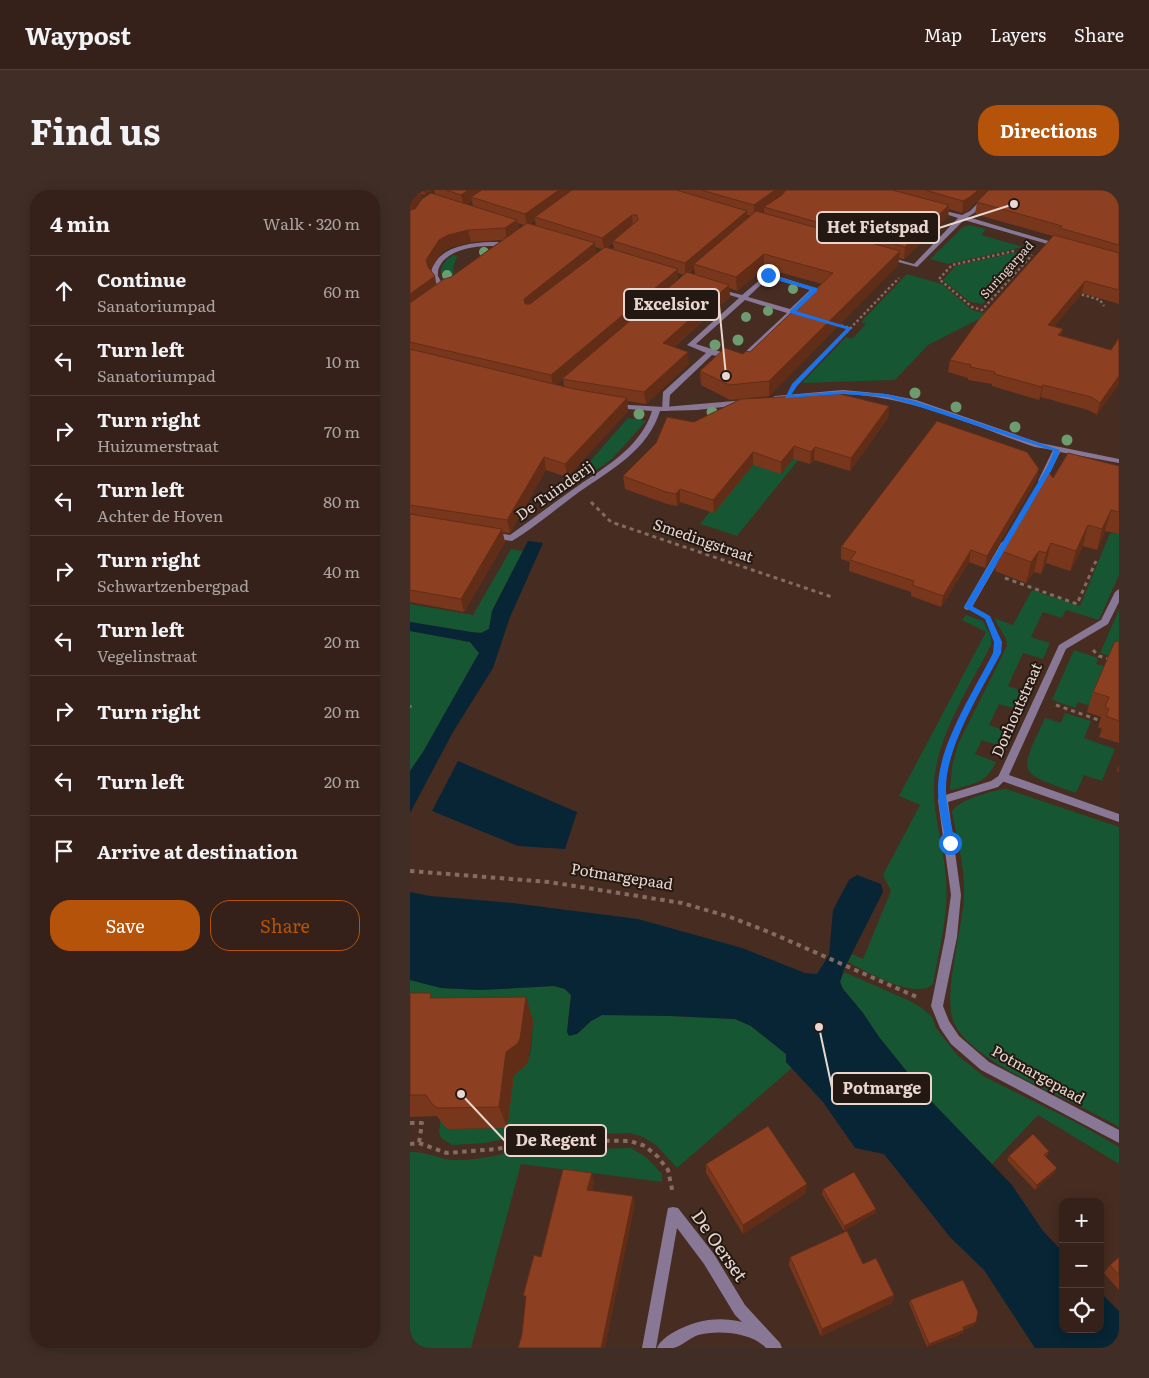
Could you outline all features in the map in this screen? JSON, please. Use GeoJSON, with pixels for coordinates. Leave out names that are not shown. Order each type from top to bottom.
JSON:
{"type":"FeatureCollection","features":[{"type":"Feature","properties":{"kind":"street"},"geometry":{"type":"LineString","coordinates":[[878,256],[915,266],[962,218],[972,212],[994,190]]}},
{"type":"Feature","properties":{"kind":"street"},"geometry":{"type":"LineString","coordinates":[[928,207],[1043,243],[1063,246]]}},
{"type":"Feature","properties":{"kind":"street"},"geometry":{"type":"LineString","coordinates":[[436,295],[448,288],[435,277],[434,271],[442,258],[461,248],[472,245],[511,242],[496,254]]}},
{"type":"Feature","properties":{"kind":"street"},"geometry":{"type":"LineString","coordinates":[[768,275],[815,289],[792,312],[741,362],[691,345],[768,275]]}},
{"type":"Feature","properties":{"kind":"street"},"geometry":{"type":"LineString","coordinates":[[706,286],[792,312]]}},
{"type":"Feature","properties":{"kind":"street","name":"De Tuinderij"},"geometry":{"type":"LineString","coordinates":[[484,533],[512,538],[578,489],[610,469],[630,451],[654,421],[661,409],[666,394],[712,352]]}},
{"type":"Feature","properties":{"kind":"street"},"geometry":{"type":"LineString","coordinates":[[770,399],[843,392],[886,396],[913,402],[1057,450],[1119,461]]}},
{"type":"Feature","properties":{"kind":"street"},"geometry":{"type":"LineString","coordinates":[[612,405],[661,409],[753,401]]}},
{"type":"Feature","properties":{"kind":"street"},"geometry":{"type":"LineString","coordinates":[[1036,491],[1050,467],[1057,450]]}},
{"type":"Feature","properties":{"kind":"street"},"geometry":{"type":"LineString","coordinates":[[968,607],[1012,532]]}},
{"type":"Feature","properties":{"kind":"street","name":"Dorhoutstraat"},"geometry":{"type":"LineString","coordinates":[[1119,592],[1105,622],[1062,646],[1003,777],[1119,818]]}},
{"type":"Feature","properties":{"kind":"street"},"geometry":{"type":"LineString","coordinates":[[937,1006],[951,937],[956,894],[943,800],[994,784],[1003,777]]}},
{"type":"Feature","properties":{"kind":"street","name":"Potmargepaad"},"geometry":{"type":"LineString","coordinates":[[937,1006],[944,1024],[955,1040],[985,1066],[1119,1137]]}},
{"type":"Feature","properties":{"kind":"street","name":"De Oerset"},"geometry":{"type":"LineString","coordinates":[[673,1213],[709,1258],[740,1310],[775,1348]]}},
{"type":"Feature","properties":{"kind":"street","name":"De Oerset"},"geometry":{"type":"LineString","coordinates":[[649,1348],[673,1213]]}},
{"type":"Feature","properties":{"kind":"street","name":"De Oerset"},"geometry":{"type":"LineString","coordinates":[[664,1348],[688,1331],[710,1326],[728,1326],[763,1336]]}},
{"type":"Feature","properties":{"kind":"path","name":"Suringarpad"},"geometry":{"type":"LineString","coordinates":[[1043,243],[982,310],[972,307],[939,279],[952,265],[1043,243]]}},
{"type":"Feature","properties":{"kind":"path"},"geometry":{"type":"LineString","coordinates":[[787,397],[794,385],[904,273],[915,266]]}},
{"type":"Feature","properties":{"kind":"path"},"geometry":{"type":"LineString","coordinates":[[1076,292],[1100,300],[1104,306]]}},
{"type":"Feature","properties":{"kind":"path"},"geometry":{"type":"LineString","coordinates":[[832,323],[850,328]]}},
{"type":"Feature","properties":{"kind":"path","name":"Smedingstraat"},"geometry":{"type":"LineString","coordinates":[[578,489],[611,522],[832,598]]}},
{"type":"Feature","properties":{"kind":"path"},"geometry":{"type":"LineString","coordinates":[[1015,582],[1077,604],[1096,561]]}},
{"type":"Feature","properties":{"kind":"path"},"geometry":{"type":"LineString","coordinates":[[943,800],[943,768],[948,749],[997,653],[998,642],[988,618],[968,607]]}},
{"type":"Feature","properties":{"kind":"path"},"geometry":{"type":"LineString","coordinates":[[1078,638],[1099,656],[1119,662]]}},
{"type":"Feature","properties":{"kind":"path"},"geometry":{"type":"LineString","coordinates":[[1038,699],[1105,722]]}},
{"type":"Feature","properties":{"kind":"path","name":"Potmargepaad"},"geometry":{"type":"LineString","coordinates":[[410,871],[549,882],[682,903],[730,917],[937,1006]]}},
{"type":"Feature","properties":{"kind":"path"},"geometry":{"type":"LineString","coordinates":[[410,1123],[422,1123],[419,1143]]}},
{"type":"Feature","properties":{"kind":"path"},"geometry":{"type":"LineString","coordinates":[[410,1144],[419,1143],[447,1153],[497,1149],[539,1140],[630,1141],[645,1146],[658,1157],[668,1170],[673,1191],[673,1213]]}},
{"type":"Feature","properties":{"kind":"green space"},"geometry":{"type":"Polygon","coordinates":[[[969,225],[986,229],[981,235],[1023,247],[948,264],[930,259],[963,227],[969,225]]]}},
{"type":"Feature","properties":{"kind":"green space"},"geometry":{"type":"Polygon","coordinates":[[[1021,251],[1029,254],[983,304],[970,302],[943,280],[955,266],[1021,251]]]}},
{"type":"Feature","properties":{"kind":"green space"},"geometry":{"type":"Polygon","coordinates":[[[453,255],[457,256],[453,268],[455,276],[447,285],[442,276],[441,268],[453,255]]]}},
{"type":"Feature","properties":{"kind":"green space"},"geometry":{"type":"Polygon","coordinates":[[[907,274],[942,284],[972,310],[983,313],[986,310],[993,312],[928,345],[895,380],[802,383],[846,337],[852,339],[866,324],[861,322],[907,274]]]}},
{"type":"Feature","properties":{"kind":"green space"},"geometry":{"type":"Polygon","coordinates":[[[628,418],[646,421],[612,459],[579,482],[570,478],[585,467],[628,418]]]}},
{"type":"Feature","properties":{"kind":"green space"},"geometry":{"type":"Polygon","coordinates":[[[816,438],[737,536],[700,524],[761,450],[816,438]]]}},
{"type":"Feature","properties":{"kind":"green space"},"geometry":{"type":"Polygon","coordinates":[[[1110,533],[1119,534],[1119,575],[1099,620],[1066,610],[1062,618],[1043,612],[1031,637],[1050,643],[1043,659],[1023,653],[1008,686],[1028,693],[1020,710],[999,704],[989,725],[1010,732],[1003,747],[982,740],[975,754],[996,762],[988,775],[978,782],[950,789],[952,767],[958,744],[1007,646],[1006,639],[994,618],[1013,625],[1032,590],[1080,606],[1110,533]]]}},
{"type":"Feature","properties":{"kind":"green space"},"geometry":{"type":"Polygon","coordinates":[[[511,549],[523,551],[492,611],[489,629],[481,633],[410,622],[410,604],[473,615],[511,549]]]}},
{"type":"Feature","properties":{"kind":"green space"},"geometry":{"type":"Polygon","coordinates":[[[1119,610],[1119,659],[1100,653],[1119,610]]]}},
{"type":"Feature","properties":{"kind":"green space"},"geometry":{"type":"Polygon","coordinates":[[[966,615],[983,621],[991,637],[991,645],[955,712],[947,730],[936,767],[934,797],[945,867],[946,905],[933,984],[925,988],[915,989],[891,983],[848,962],[852,954],[863,959],[891,891],[883,875],[920,805],[899,796],[986,632],[962,620],[966,615]]]}},
{"type":"Feature","properties":{"kind":"green space"},"geometry":{"type":"Polygon","coordinates":[[[410,631],[470,642],[479,653],[423,752],[410,771],[410,631]]]}},
{"type":"Feature","properties":{"kind":"green space"},"geometry":{"type":"Polygon","coordinates":[[[1074,650],[1098,658],[1096,664],[1107,667],[1090,706],[1078,702],[1075,708],[1052,700],[1074,650]]]}},
{"type":"Feature","properties":{"kind":"green space"},"geometry":{"type":"Polygon","coordinates":[[[1065,713],[1091,721],[1084,738],[1115,749],[1102,781],[1084,775],[1076,793],[1042,780],[1033,775],[1028,769],[1027,761],[1030,750],[1045,718],[1061,723],[1065,713]]]}},
{"type":"Feature","properties":{"kind":"green space"},"geometry":{"type":"Polygon","coordinates":[[[1006,789],[1119,827],[1119,1127],[1012,1073],[968,1042],[954,1023],[950,996],[963,909],[964,885],[952,812],[961,803],[968,800],[993,791],[1006,789]]]}},
{"type":"Feature","properties":{"kind":"green space"},"geometry":{"type":"Polygon","coordinates":[[[844,972],[922,1008],[932,1017],[936,1028],[957,1055],[985,1077],[1079,1124],[1119,1147],[1119,1164],[1038,1115],[992,1164],[929,1099],[879,1037],[863,1013],[843,989],[840,982],[844,972]]]}},
{"type":"Feature","properties":{"kind":"green space"},"geometry":{"type":"Polygon","coordinates":[[[410,980],[442,988],[480,990],[554,986],[565,989],[571,995],[567,1032],[577,1034],[591,1021],[602,1015],[735,1019],[751,1026],[786,1054],[786,1062],[792,1068],[677,1168],[656,1145],[643,1137],[629,1133],[581,1135],[540,1132],[485,1143],[452,1145],[441,1138],[439,1132],[441,1116],[444,1126],[450,1129],[507,1128],[514,1071],[521,1069],[529,1058],[533,1021],[410,1016],[410,980]]]}},
{"type":"Feature","properties":{"kind":"green space"},"geometry":{"type":"Polygon","coordinates":[[[553,1146],[582,1149],[631,1148],[646,1157],[662,1174],[662,1182],[521,1164],[471,1348],[410,1348],[410,1152],[456,1160],[553,1146]]]}},
{"type":"Feature","properties":{"kind":"water"},"geometry":{"type":"Polygon","coordinates":[[[528,541],[543,543],[510,617],[493,668],[453,732],[410,813],[410,771],[423,752],[479,653],[470,642],[410,631],[410,622],[481,633],[489,629],[492,611],[528,541]]]}},
{"type":"Feature","properties":{"kind":"water"},"geometry":{"type":"Polygon","coordinates":[[[458,761],[577,812],[565,849],[518,846],[432,811],[458,761]]]}},
{"type":"Feature","properties":{"kind":"water"},"geometry":{"type":"Polygon","coordinates":[[[857,875],[881,884],[883,892],[844,969],[840,982],[843,989],[929,1099],[1012,1185],[1043,1231],[1059,1248],[1059,1333],[1104,1333],[1104,1296],[1119,1311],[1119,1348],[1035,1348],[984,1270],[950,1237],[884,1154],[855,1148],[823,1102],[786,1062],[786,1054],[751,1026],[735,1019],[602,1015],[591,1021],[577,1034],[569,1036],[567,1032],[571,995],[565,989],[554,986],[480,990],[441,988],[410,980],[410,892],[430,896],[512,903],[638,919],[742,948],[805,973],[817,974],[829,955],[833,910],[849,880],[857,875]]]}},
{"type":"Feature","properties":{"kind":"building"},"geometry":{"type":"Polygon","coordinates":[[[410,190],[420,190],[410,200],[410,190]]]}},
{"type":"Feature","properties":{"kind":"building"},"geometry":{"type":"Polygon","coordinates":[[[446,190],[468,190],[461,195],[446,190]]]}},
{"type":"Feature","properties":{"kind":"building"},"geometry":{"type":"Polygon","coordinates":[[[482,190],[559,190],[525,214],[471,197],[482,190]]]}},
{"type":"Feature","properties":{"kind":"building"},"geometry":{"type":"Polygon","coordinates":[[[572,190],[676,190],[747,211],[685,263],[613,241],[638,220],[637,215],[632,215],[602,238],[535,217],[572,190]]]}},
{"type":"Feature","properties":{"kind":"building"},"geometry":{"type":"Polygon","coordinates":[[[701,190],[775,190],[754,205],[701,190]]]}},
{"type":"Feature","properties":{"kind":"building"},"geometry":{"type":"Polygon","coordinates":[[[786,190],[892,190],[949,205],[905,247],[764,207],[782,195],[786,190]]]}},
{"type":"Feature","properties":{"kind":"building"},"geometry":{"type":"Polygon","coordinates":[[[925,190],[978,190],[963,201],[925,190]]]}},
{"type":"Feature","properties":{"kind":"building"},"geometry":{"type":"Polygon","coordinates":[[[989,190],[1119,190],[1119,245],[1060,228],[1062,226],[977,202],[989,190]]]}},
{"type":"Feature","properties":{"kind":"building"},"geometry":{"type":"Polygon","coordinates":[[[431,193],[517,220],[505,228],[468,230],[448,235],[439,240],[426,260],[428,267],[435,276],[410,294],[410,210],[415,209],[422,199],[431,193]]]}},
{"type":"Feature","properties":{"kind":"building"},"geometry":{"type":"Polygon","coordinates":[[[756,211],[900,251],[769,381],[729,385],[700,371],[725,348],[743,354],[746,351],[750,352],[833,273],[764,254],[736,277],[694,264],[756,211]]]}},
{"type":"Feature","properties":{"kind":"building"},"geometry":{"type":"Polygon","coordinates":[[[527,223],[595,243],[524,299],[525,304],[530,304],[605,247],[678,269],[551,375],[410,342],[410,303],[444,279],[451,277],[527,223]]]}},
{"type":"Feature","properties":{"kind":"building"},"geometry":{"type":"Polygon","coordinates":[[[1054,235],[1119,253],[1119,290],[1085,281],[1048,325],[1063,329],[1058,335],[1111,350],[1119,338],[1119,376],[1100,403],[1091,397],[1043,385],[1042,387],[950,360],[980,318],[1054,235]]]}},
{"type":"Feature","properties":{"kind":"building"},"geometry":{"type":"Polygon","coordinates":[[[687,272],[729,285],[663,343],[688,352],[644,392],[562,379],[687,272]]]}},
{"type":"Feature","properties":{"kind":"building"},"geometry":{"type":"Polygon","coordinates":[[[410,349],[574,389],[627,398],[565,464],[544,457],[507,520],[410,505],[410,349]]]}},
{"type":"Feature","properties":{"kind":"building"},"geometry":{"type":"Polygon","coordinates":[[[840,394],[889,406],[851,458],[815,447],[811,452],[794,446],[781,462],[753,452],[713,500],[680,489],[676,494],[666,492],[623,476],[656,443],[667,417],[694,422],[741,399],[840,394]]]}},
{"type":"Feature","properties":{"kind":"building"},"geometry":{"type":"Polygon","coordinates":[[[937,421],[1027,452],[1039,469],[987,556],[971,550],[943,596],[912,585],[914,581],[850,560],[856,552],[841,547],[937,421]]]}},
{"type":"Feature","properties":{"kind":"building"},"geometry":{"type":"Polygon","coordinates":[[[1068,453],[1119,466],[1119,512],[1111,510],[1102,529],[1088,525],[1076,551],[1051,543],[1046,553],[1039,551],[1031,562],[999,550],[1047,469],[1053,478],[1068,453]]]}},
{"type":"Feature","properties":{"kind":"building"},"geometry":{"type":"Polygon","coordinates":[[[410,514],[502,529],[461,599],[410,590],[410,514]]]}},
{"type":"Feature","properties":{"kind":"building"},"geometry":{"type":"Polygon","coordinates":[[[1115,641],[1119,642],[1119,721],[1106,716],[1109,709],[1105,707],[1109,697],[1093,692],[1115,641]]]}},
{"type":"Feature","properties":{"kind":"building"},"geometry":{"type":"Polygon","coordinates":[[[410,993],[431,993],[430,998],[526,997],[520,1039],[517,1044],[506,1052],[499,1107],[438,1108],[433,1105],[426,1095],[410,1095],[410,993]]]}},
{"type":"Feature","properties":{"kind":"building"},"geometry":{"type":"Polygon","coordinates":[[[768,1126],[807,1184],[743,1225],[706,1164],[768,1126]]]}},
{"type":"Feature","properties":{"kind":"building"},"geometry":{"type":"Polygon","coordinates":[[[1033,1134],[1049,1151],[1044,1155],[1057,1168],[1037,1185],[1009,1156],[1033,1134]]]}},
{"type":"Feature","properties":{"kind":"building"},"geometry":{"type":"Polygon","coordinates":[[[563,1169],[592,1173],[587,1190],[633,1196],[601,1348],[518,1348],[522,1334],[526,1296],[523,1296],[534,1255],[541,1257],[563,1169]]]}},
{"type":"Feature","properties":{"kind":"building"},"geometry":{"type":"Polygon","coordinates":[[[854,1172],[876,1209],[844,1226],[823,1189],[854,1172]]]}},
{"type":"Feature","properties":{"kind":"building"},"geometry":{"type":"Polygon","coordinates":[[[847,1231],[863,1264],[876,1258],[894,1295],[822,1329],[790,1257],[847,1231]]]}},
{"type":"Feature","properties":{"kind":"building"},"geometry":{"type":"Polygon","coordinates":[[[1119,1257],[1119,1275],[1110,1265],[1119,1257]]]}},
{"type":"Feature","properties":{"kind":"building"},"geometry":{"type":"Polygon","coordinates":[[[963,1280],[978,1312],[976,1322],[963,1327],[964,1330],[929,1344],[910,1300],[963,1280]]]}},
{"type":"Feature","properties":{"kind":"place","name":"Het Fietspad"},"geometry":{"type":"Point","coordinates":[1014,204]}},
{"type":"Feature","properties":{"kind":"place","name":"Excelsior"},"geometry":{"type":"Point","coordinates":[726,376]}},
{"type":"Feature","properties":{"kind":"place","name":"Potmarge"},"geometry":{"type":"Point","coordinates":[819,1027]}},
{"type":"Feature","properties":{"kind":"place","name":"De Regent"},"geometry":{"type":"Point","coordinates":[461,1094]}},
{"type":"Feature","properties":{"kind":"route"},"geometry":{"type":"LineString","coordinates":[[768,275],[815,289],[792,312],[850,328],[794,385],[787,397],[843,392],[876,394],[898,398],[1057,450],[1050,467],[968,607],[988,618],[998,642],[997,653],[948,749],[943,768],[942,790],[950,843]]}}]}
